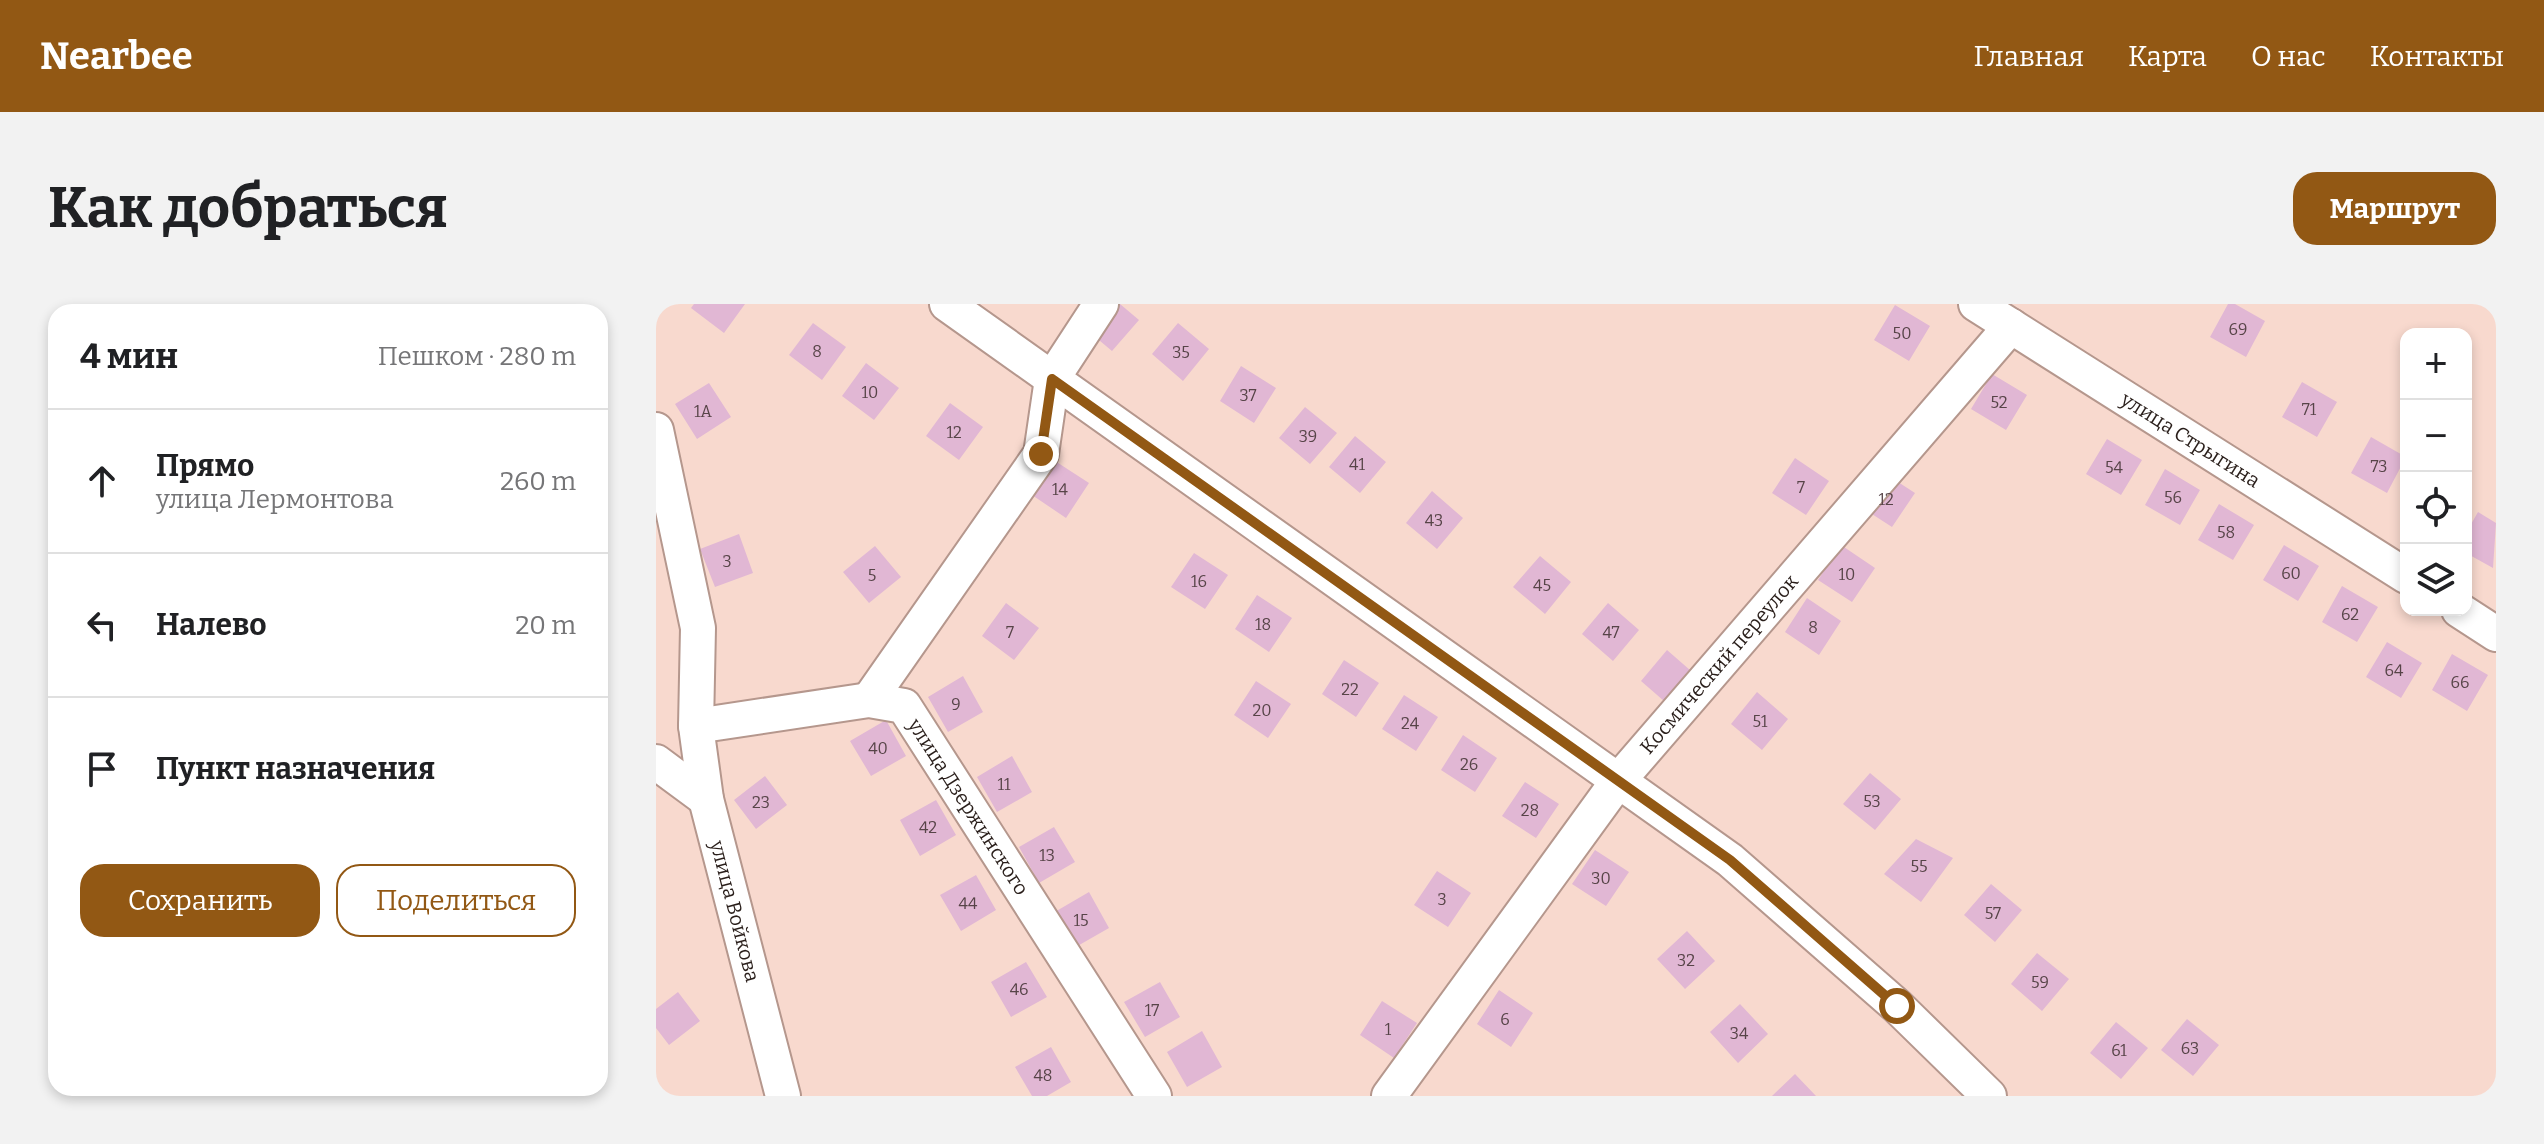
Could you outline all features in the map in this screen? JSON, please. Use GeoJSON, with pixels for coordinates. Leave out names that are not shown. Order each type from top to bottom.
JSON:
{"type":"FeatureCollection","features":[{"type":"Feature","properties":{"kind":"street"},"geometry":{"type":"LineString","coordinates":[[947,304],[1730,860],[1897,1006],[1989,1096]]}},
{"type":"Feature","properties":{"kind":"street"},"geometry":{"type":"LineString","coordinates":[[869,700],[1041,454],[1052,379],[1101,304]]}},
{"type":"Feature","properties":{"kind":"street","name":"улица Стрыгина"},"geometry":{"type":"LineString","coordinates":[[1976,304],[2400,572]]}},
{"type":"Feature","properties":{"kind":"street","name":"Космический переулок"},"geometry":{"type":"LineString","coordinates":[[1389,1096],[1618,781],[2011,326]]}},
{"type":"Feature","properties":{"kind":"street"},"geometry":{"type":"LineString","coordinates":[[656,430],[698,628],[696,726]]}},
{"type":"Feature","properties":{"kind":"street"},"geometry":{"type":"LineString","coordinates":[[2468,616],[2496,634]]}},
{"type":"Feature","properties":{"kind":"street","name":"улица Дзержинского"},"geometry":{"type":"LineString","coordinates":[[696,726],[869,700],[904,706],[1154,1096]]}},
{"type":"Feature","properties":{"kind":"street","name":"улица Войкова"},"geometry":{"type":"LineString","coordinates":[[696,726],[706,799],[783,1096]]}},
{"type":"Feature","properties":{"kind":"street"},"geometry":{"type":"LineString","coordinates":[[656,762],[706,799]]}},
{"type":"Feature","properties":{"kind":"building"},"geometry":{"type":"Polygon","coordinates":[[[694,304],[745,304],[724,333],[691,308],[694,304]]]}},
{"type":"Feature","properties":{"kind":"building"},"geometry":{"type":"Polygon","coordinates":[[[1099,304],[1120,304],[1139,320],[1112,351],[1081,325],[1099,304]]]}},
{"type":"Feature","properties":{"kind":"building"},"geometry":{"type":"Polygon","coordinates":[[[2228,304],[2235,304],[2265,321],[2246,357],[2210,337],[2228,304]]]}},
{"type":"Feature","properties":{"kind":"building"},"geometry":{"type":"Polygon","coordinates":[[[1895,305],[1930,326],[1909,361],[1874,340],[1895,305]]]}},
{"type":"Feature","properties":{"kind":"building"},"geometry":{"type":"Polygon","coordinates":[[[813,323],[846,347],[822,380],[789,355],[813,323]]]}},
{"type":"Feature","properties":{"kind":"building"},"geometry":{"type":"Polygon","coordinates":[[[1178,323],[1209,349],[1183,381],[1152,354],[1178,323]]]}},
{"type":"Feature","properties":{"kind":"building"},"geometry":{"type":"Polygon","coordinates":[[[866,363],[899,388],[874,420],[842,396],[866,363]]]}},
{"type":"Feature","properties":{"kind":"building"},"geometry":{"type":"Polygon","coordinates":[[[1241,366],[1276,388],[1254,423],[1220,401],[1241,366]]]}},
{"type":"Feature","properties":{"kind":"building"},"geometry":{"type":"Polygon","coordinates":[[[1992,374],[2027,395],[2006,430],[1971,409],[1992,374]]]}},
{"type":"Feature","properties":{"kind":"building"},"geometry":{"type":"Polygon","coordinates":[[[2302,382],[2337,402],[2317,437],[2282,417],[2302,382]]]}},
{"type":"Feature","properties":{"kind":"building"},"geometry":{"type":"Polygon","coordinates":[[[709,383],[731,417],[697,439],[675,404],[709,383]]]}},
{"type":"Feature","properties":{"kind":"building"},"geometry":{"type":"Polygon","coordinates":[[[950,403],[983,427],[959,460],[926,436],[950,403]]]}},
{"type":"Feature","properties":{"kind":"building"},"geometry":{"type":"Polygon","coordinates":[[[1305,407],[1337,433],[1310,464],[1279,438],[1305,407]]]}},
{"type":"Feature","properties":{"kind":"building"},"geometry":{"type":"Polygon","coordinates":[[[1355,436],[1386,462],[1360,493],[1329,467],[1355,436]]]}},
{"type":"Feature","properties":{"kind":"building"},"geometry":{"type":"Polygon","coordinates":[[[2371,437],[2400,454],[2400,468],[2387,493],[2351,473],[2371,437]]]}},
{"type":"Feature","properties":{"kind":"building"},"geometry":{"type":"Polygon","coordinates":[[[2107,439],[2142,460],[2121,495],[2086,474],[2107,439]]]}},
{"type":"Feature","properties":{"kind":"building"},"geometry":{"type":"Polygon","coordinates":[[[1795,458],[1829,481],[1806,515],[1772,493],[1795,458]]]}},
{"type":"Feature","properties":{"kind":"building"},"geometry":{"type":"Polygon","coordinates":[[[1055,461],[1089,483],[1066,518],[1032,495],[1055,461]]]}},
{"type":"Feature","properties":{"kind":"building"},"geometry":{"type":"Polygon","coordinates":[[[2165,469],[2200,490],[2180,525],[2145,505],[2165,469]]]}},
{"type":"Feature","properties":{"kind":"building"},"geometry":{"type":"Polygon","coordinates":[[[1881,471],[1915,493],[1892,527],[1858,505],[1881,471]]]}},
{"type":"Feature","properties":{"kind":"building"},"geometry":{"type":"Polygon","coordinates":[[[1432,491],[1463,518],[1437,549],[1406,523],[1432,491]]]}},
{"type":"Feature","properties":{"kind":"building"},"geometry":{"type":"Polygon","coordinates":[[[2219,504],[2254,525],[2233,560],[2198,540],[2219,504]]]}},
{"type":"Feature","properties":{"kind":"building"},"geometry":{"type":"Polygon","coordinates":[[[2478,512],[2496,523],[2493,568],[2472,556],[2472,522],[2478,512]]]}},
{"type":"Feature","properties":{"kind":"building"},"geometry":{"type":"Polygon","coordinates":[[[739,534],[753,573],[715,587],[700,549],[739,534]]]}},
{"type":"Feature","properties":{"kind":"building"},"geometry":{"type":"Polygon","coordinates":[[[1841,545],[1875,568],[1852,602],[1818,580],[1841,545]]]}},
{"type":"Feature","properties":{"kind":"building"},"geometry":{"type":"Polygon","coordinates":[[[2284,545],[2319,566],[2298,601],[2263,580],[2284,545]]]}},
{"type":"Feature","properties":{"kind":"building"},"geometry":{"type":"Polygon","coordinates":[[[875,546],[901,577],[869,603],[843,572],[875,546]]]}},
{"type":"Feature","properties":{"kind":"building"},"geometry":{"type":"Polygon","coordinates":[[[1194,553],[1228,575],[1205,609],[1171,587],[1194,553]]]}},
{"type":"Feature","properties":{"kind":"building"},"geometry":{"type":"Polygon","coordinates":[[[1540,556],[1571,582],[1545,614],[1513,587],[1540,556]]]}},
{"type":"Feature","properties":{"kind":"building"},"geometry":{"type":"Polygon","coordinates":[[[2342,586],[2378,607],[2357,642],[2322,622],[2342,586]]]}},
{"type":"Feature","properties":{"kind":"building"},"geometry":{"type":"Polygon","coordinates":[[[1257,595],[1292,618],[1269,652],[1235,629],[1257,595]]]}},
{"type":"Feature","properties":{"kind":"building"},"geometry":{"type":"Polygon","coordinates":[[[1807,598],[1841,621],[1819,655],[1785,632],[1807,598]]]}},
{"type":"Feature","properties":{"kind":"building"},"geometry":{"type":"Polygon","coordinates":[[[1006,603],[1039,628],[1014,660],[982,636],[1006,603]]]}},
{"type":"Feature","properties":{"kind":"building"},"geometry":{"type":"Polygon","coordinates":[[[1608,603],[1639,630],[1613,661],[1582,634],[1608,603]]]}},
{"type":"Feature","properties":{"kind":"building"},"geometry":{"type":"Polygon","coordinates":[[[2387,642],[2422,663],[2401,698],[2366,677],[2387,642]]]}},
{"type":"Feature","properties":{"kind":"building"},"geometry":{"type":"Polygon","coordinates":[[[1667,650],[1698,677],[1672,708],[1641,681],[1667,650]]]}},
{"type":"Feature","properties":{"kind":"building"},"geometry":{"type":"Polygon","coordinates":[[[2452,654],[2488,675],[2467,711],[2432,690],[2452,654]]]}},
{"type":"Feature","properties":{"kind":"building"},"geometry":{"type":"Polygon","coordinates":[[[1344,660],[1379,683],[1356,717],[1322,694],[1344,660]]]}},
{"type":"Feature","properties":{"kind":"building"},"geometry":{"type":"Polygon","coordinates":[[[963,676],[983,712],[948,732],[928,697],[963,676]]]}},
{"type":"Feature","properties":{"kind":"building"},"geometry":{"type":"Polygon","coordinates":[[[1256,681],[1291,704],[1268,738],[1234,715],[1256,681]]]}},
{"type":"Feature","properties":{"kind":"building"},"geometry":{"type":"Polygon","coordinates":[[[1757,692],[1788,719],[1762,750],[1731,724],[1757,692]]]}},
{"type":"Feature","properties":{"kind":"building"},"geometry":{"type":"Polygon","coordinates":[[[1404,695],[1438,717],[1416,751],[1382,729],[1404,695]]]}},
{"type":"Feature","properties":{"kind":"building"},"geometry":{"type":"Polygon","coordinates":[[[886,720],[906,756],[871,776],[850,741],[886,720]]]}},
{"type":"Feature","properties":{"kind":"building"},"geometry":{"type":"Polygon","coordinates":[[[1463,735],[1497,758],[1475,792],[1441,770],[1463,735]]]}},
{"type":"Feature","properties":{"kind":"building"},"geometry":{"type":"Polygon","coordinates":[[[1012,756],[1032,792],[997,812],[977,777],[1012,756]]]}},
{"type":"Feature","properties":{"kind":"building"},"geometry":{"type":"Polygon","coordinates":[[[1870,773],[1901,799],[1875,830],[1843,804],[1870,773]]]}},
{"type":"Feature","properties":{"kind":"building"},"geometry":{"type":"Polygon","coordinates":[[[765,776],[787,805],[756,829],[734,800],[765,776]]]}},
{"type":"Feature","properties":{"kind":"building"},"geometry":{"type":"Polygon","coordinates":[[[1525,782],[1559,804],[1536,838],[1502,816],[1525,782]]]}},
{"type":"Feature","properties":{"kind":"building"},"geometry":{"type":"Polygon","coordinates":[[[936,800],[956,835],[920,856],[900,820],[936,800]]]}},
{"type":"Feature","properties":{"kind":"building"},"geometry":{"type":"Polygon","coordinates":[[[1054,827],[1075,862],[1039,883],[1019,847],[1054,827]]]}},
{"type":"Feature","properties":{"kind":"building"},"geometry":{"type":"Polygon","coordinates":[[[1916,839],[1953,858],[1921,902],[1884,874],[1916,839]]]}},
{"type":"Feature","properties":{"kind":"building"},"geometry":{"type":"Polygon","coordinates":[[[1595,850],[1629,872],[1606,906],[1572,884],[1595,850]]]}},
{"type":"Feature","properties":{"kind":"building"},"geometry":{"type":"Polygon","coordinates":[[[1437,871],[1471,893],[1448,927],[1414,905],[1437,871]]]}},
{"type":"Feature","properties":{"kind":"building"},"geometry":{"type":"Polygon","coordinates":[[[976,875],[996,910],[961,931],[940,895],[976,875]]]}},
{"type":"Feature","properties":{"kind":"building"},"geometry":{"type":"Polygon","coordinates":[[[1991,884],[2022,910],[1995,942],[1964,915],[1991,884]]]}},
{"type":"Feature","properties":{"kind":"building"},"geometry":{"type":"Polygon","coordinates":[[[1089,892],[1109,928],[1074,948],[1053,913],[1089,892]]]}},
{"type":"Feature","properties":{"kind":"building"},"geometry":{"type":"Polygon","coordinates":[[[1687,931],[1715,961],[1685,989],[1657,959],[1687,931]]]}},
{"type":"Feature","properties":{"kind":"building"},"geometry":{"type":"Polygon","coordinates":[[[2037,953],[2069,979],[2042,1011],[2011,984],[2037,953]]]}},
{"type":"Feature","properties":{"kind":"building"},"geometry":{"type":"Polygon","coordinates":[[[1026,962],[1047,997],[1011,1017],[991,982],[1026,962]]]}},
{"type":"Feature","properties":{"kind":"building"},"geometry":{"type":"Polygon","coordinates":[[[1160,982],[1180,1017],[1145,1037],[1124,1002],[1160,982]]]}},
{"type":"Feature","properties":{"kind":"building"},"geometry":{"type":"Polygon","coordinates":[[[1499,990],[1533,1013],[1511,1047],[1477,1024],[1499,990]]]}},
{"type":"Feature","properties":{"kind":"building"},"geometry":{"type":"Polygon","coordinates":[[[678,992],[700,1021],[669,1045],[656,1028],[656,1009],[678,992]]]}},
{"type":"Feature","properties":{"kind":"building"},"geometry":{"type":"Polygon","coordinates":[[[1382,1001],[1417,1023],[1394,1058],[1360,1035],[1382,1001]]]}},
{"type":"Feature","properties":{"kind":"building"},"geometry":{"type":"Polygon","coordinates":[[[1740,1004],[1768,1034],[1738,1063],[1710,1032],[1740,1004]]]}},
{"type":"Feature","properties":{"kind":"building"},"geometry":{"type":"Polygon","coordinates":[[[2187,1019],[2219,1045],[2193,1076],[2161,1050],[2187,1019]]]}},
{"type":"Feature","properties":{"kind":"building"},"geometry":{"type":"Polygon","coordinates":[[[2116,1022],[2148,1048],[2121,1079],[2090,1053],[2116,1022]]]}},
{"type":"Feature","properties":{"kind":"building"},"geometry":{"type":"Polygon","coordinates":[[[1202,1031],[1222,1067],[1187,1087],[1167,1052],[1202,1031]]]}},
{"type":"Feature","properties":{"kind":"building"},"geometry":{"type":"Polygon","coordinates":[[[1051,1047],[1071,1082],[1047,1096],[1032,1096],[1015,1067],[1051,1047]]]}},
{"type":"Feature","properties":{"kind":"building"},"geometry":{"type":"Polygon","coordinates":[[[1795,1074],[1816,1096],[1772,1096],[1795,1074]]]}},
{"type":"Feature","properties":{"kind":"route"},"geometry":{"type":"LineString","coordinates":[[1041,454],[1052,379],[1730,860],[1897,1006]]}}]}
